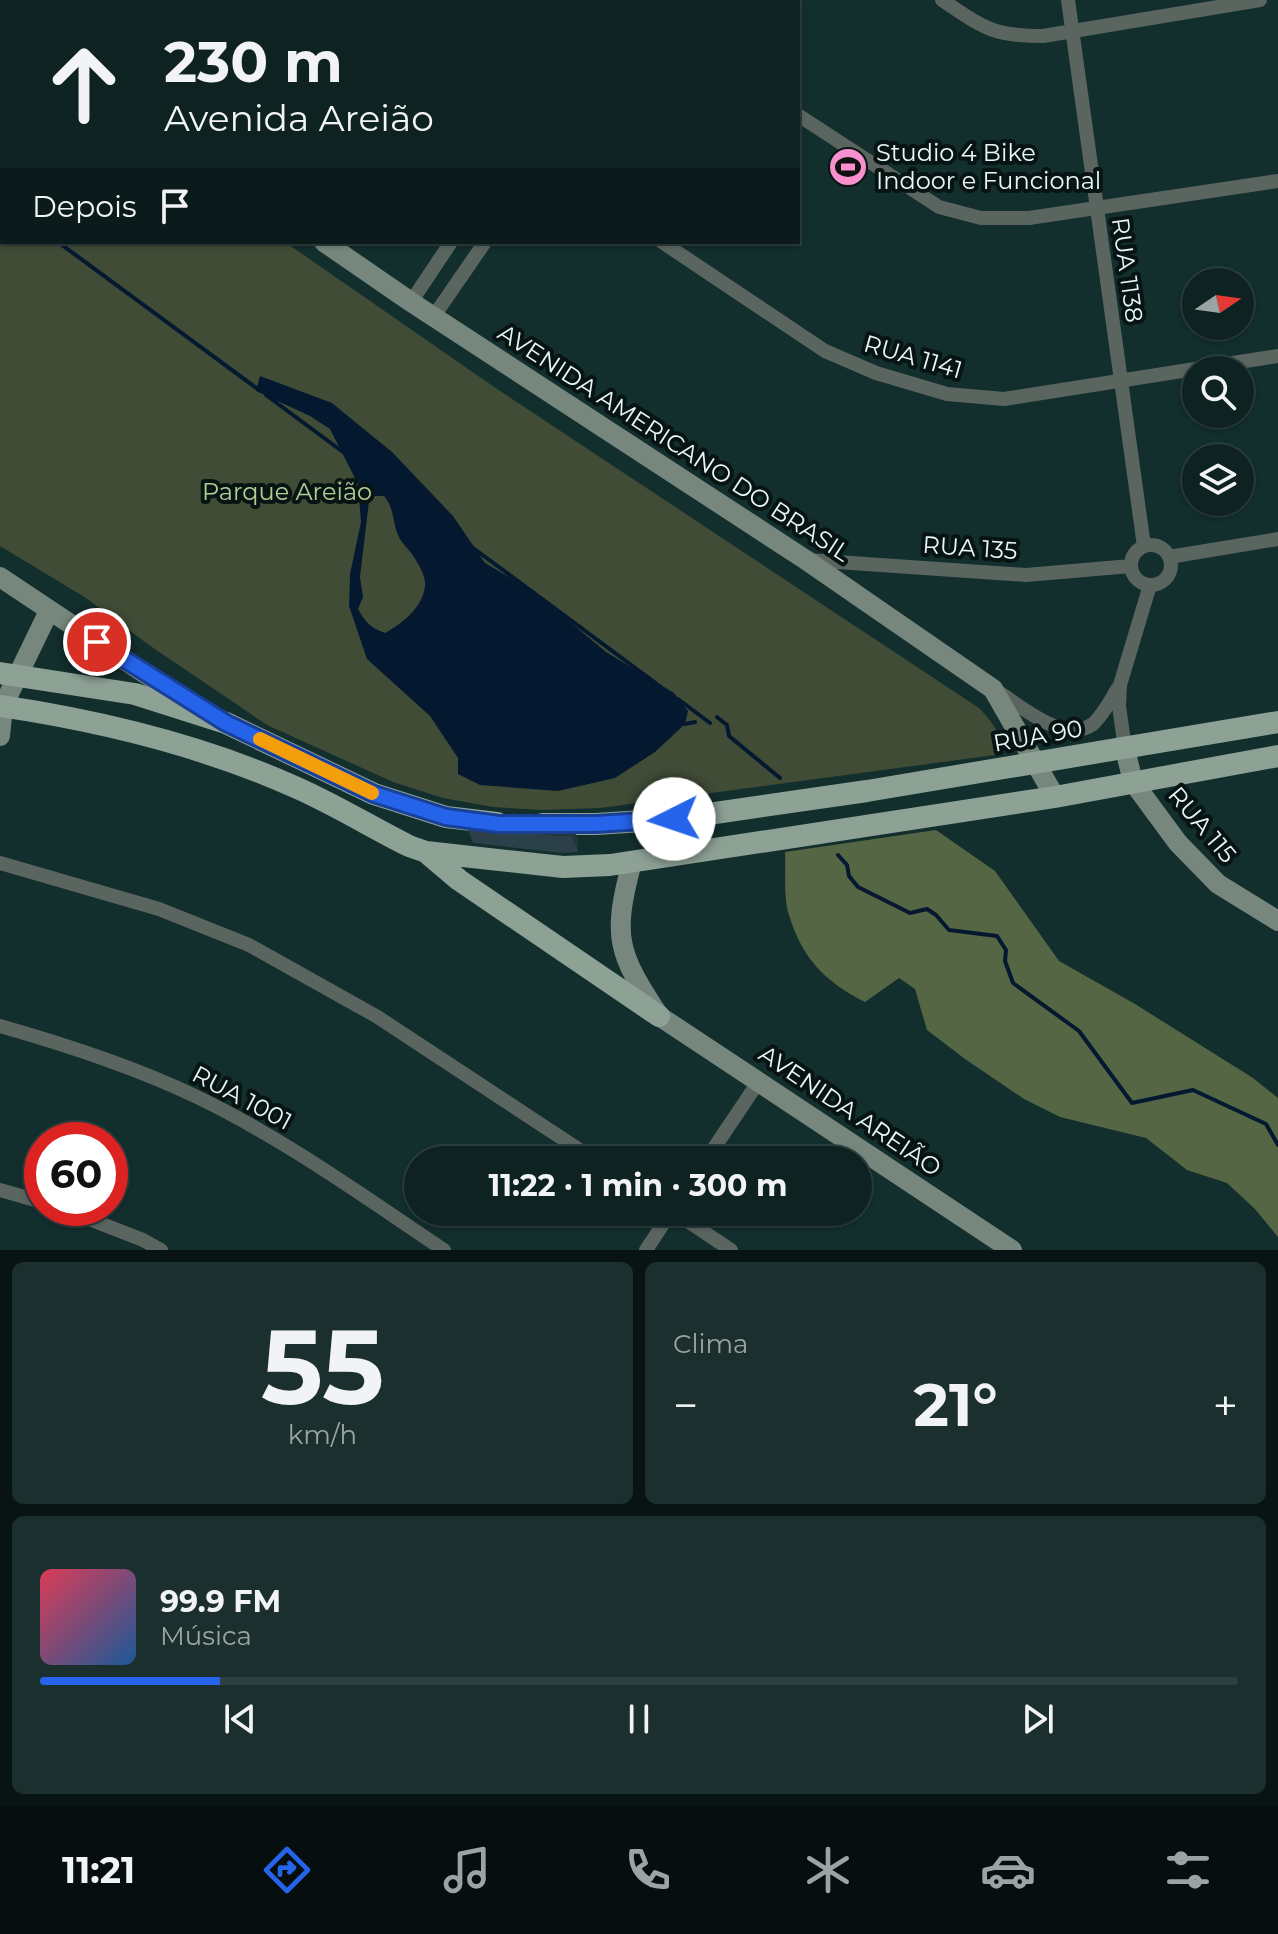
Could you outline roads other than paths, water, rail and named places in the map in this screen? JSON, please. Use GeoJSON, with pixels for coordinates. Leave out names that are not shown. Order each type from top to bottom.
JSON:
{"type":"FeatureCollection","features":[{"type":"Feature","properties":{"kind":"main road","name":"RUA 90"},"geometry":{"type":"LineString","coordinates":[[10,674],[135,694],[226,723],[374,794],[446,817],[520,824],[596,824],[674,819],[1278,722]]}},
{"type":"Feature","properties":{"kind":"main road"},"geometry":{"type":"LineString","coordinates":[[2,706],[136,731],[211,755],[295,787],[426,852],[563,867],[632,862],[826,833],[1055,797],[1278,756]]}},
{"type":"Feature","properties":{"kind":"main road"},"geometry":{"type":"LineString","coordinates":[[426,852],[459,880],[659,1016]]}},
{"type":"Feature","properties":{"kind":"street"},"geometry":{"type":"LineString","coordinates":[[942,0],[984,28],[1010,36],[1043,36],[1260,0]]}},
{"type":"Feature","properties":{"kind":"street","name":"RUA 1138"},"geometry":{"type":"LineString","coordinates":[[1068,0],[1144,546]]}},
{"type":"Feature","properties":{"kind":"street"},"geometry":{"type":"LineString","coordinates":[[800,116],[939,207],[981,218],[1029,218],[1278,181]]}},
{"type":"Feature","properties":{"kind":"street","name":"AVENIDA AMERICANO DO BRASIL"},"geometry":{"type":"LineString","coordinates":[[327,244],[806,560],[993,689],[1056,727],[1081,729],[1094,723],[1120,685]]}},
{"type":"Feature","properties":{"kind":"street"},"geometry":{"type":"LineString","coordinates":[[411,302],[450,244]]}},
{"type":"Feature","properties":{"kind":"street"},"geometry":{"type":"LineString","coordinates":[[434,316],[484,244]]}},
{"type":"Feature","properties":{"kind":"street","name":"RUA 1141"},"geometry":{"type":"LineString","coordinates":[[665,244],[825,351],[876,373],[947,394],[1004,399],[1278,356]]}},
{"type":"Feature","properties":{"kind":"street"},"geometry":{"type":"LineString","coordinates":[[1169,557],[1278,539]]}},
{"type":"Feature","properties":{"kind":"street"},"geometry":{"type":"LineString","coordinates":[[1158,546],[1169,557],[1169,575],[1157,584],[1150,585],[1136,579],[1131,566],[1138,549],[1158,546]]}},
{"type":"Feature","properties":{"kind":"street","name":"RUA 135"},"geometry":{"type":"LineString","coordinates":[[806,560],[1026,575],[1131,566]]}},
{"type":"Feature","properties":{"kind":"street"},"geometry":{"type":"LineString","coordinates":[[0,577],[226,723]]}},
{"type":"Feature","properties":{"kind":"street"},"geometry":{"type":"LineString","coordinates":[[1133,782],[1119,706],[1120,685],[1150,585]]}},
{"type":"Feature","properties":{"kind":"street"},"geometry":{"type":"LineString","coordinates":[[0,736],[2,706],[10,674],[49,611]]}},
{"type":"Feature","properties":{"kind":"street","name":"AVENIDA AMERICANO DO BRASIL"},"geometry":{"type":"LineString","coordinates":[[993,689],[1055,797]]}},
{"type":"Feature","properties":{"kind":"street","name":"RUA 115"},"geometry":{"type":"LineString","coordinates":[[1133,782],[1178,843],[1218,884],[1278,921]]}},
{"type":"Feature","properties":{"kind":"street"},"geometry":{"type":"LineString","coordinates":[[632,862],[621,905],[619,935],[626,960],[659,1016]]}},
{"type":"Feature","properties":{"kind":"street"},"geometry":{"type":"LineString","coordinates":[[0,863],[159,909],[249,945],[376,1016],[574,1146]]}},
{"type":"Feature","properties":{"kind":"street","name":"AVENIDA AREIÃO"},"geometry":{"type":"LineString","coordinates":[[659,1016],[1012,1250]]}},
{"type":"Feature","properties":{"kind":"street","name":"RUA 1001"},"geometry":{"type":"LineString","coordinates":[[0,1026],[86,1051],[196,1096],[289,1147],[444,1250]]}},
{"type":"Feature","properties":{"kind":"street"},"geometry":{"type":"LineString","coordinates":[[715,1146],[759,1081]]}},
{"type":"Feature","properties":{"kind":"street"},"geometry":{"type":"LineString","coordinates":[[0,1190],[24,1197]]}},
{"type":"Feature","properties":{"kind":"street"},"geometry":{"type":"LineString","coordinates":[[107,1226],[161,1250]]}},
{"type":"Feature","properties":{"kind":"street"},"geometry":{"type":"LineString","coordinates":[[646,1250],[662,1226]]}},
{"type":"Feature","properties":{"kind":"street"},"geometry":{"type":"LineString","coordinates":[[694,1226],[731,1250]]}},
{"type":"Feature","properties":{"kind":"water"},"geometry":{"type":"Polygon","coordinates":[[[260,376],[332,403],[392,452],[453,516],[485,563],[534,592],[606,652],[674,693],[688,711],[685,724],[655,752],[615,778],[558,791],[480,785],[458,774],[458,758],[430,716],[367,659],[349,606],[350,574],[361,522],[358,484],[330,429],[310,416],[256,391],[260,376]],[[375,496],[369,501],[360,577],[363,597],[358,609],[369,624],[385,633],[405,620],[416,608],[425,582],[418,564],[399,537],[384,496],[375,496]]]}},
{"type":"Feature","properties":{"kind":"waterway"},"geometry":{"type":"LineString","coordinates":[[61,244],[259,390]]}},
{"type":"Feature","properties":{"kind":"waterway"},"geometry":{"type":"LineString","coordinates":[[266,395],[343,452]]}},
{"type":"Feature","properties":{"kind":"waterway"},"geometry":{"type":"LineString","coordinates":[[469,545],[661,687]]}},
{"type":"Feature","properties":{"kind":"waterway"},"geometry":{"type":"LineString","coordinates":[[678,699],[710,723]]}},
{"type":"Feature","properties":{"kind":"waterway"},"geometry":{"type":"LineString","coordinates":[[717,717],[727,725],[729,736],[780,778]]}},
{"type":"Feature","properties":{"kind":"waterway"},"geometry":{"type":"LineString","coordinates":[[685,724],[695,722]]}},
{"type":"Feature","properties":{"kind":"waterway"},"geometry":{"type":"LineString","coordinates":[[838,855],[858,887],[910,913],[927,909],[949,930],[997,936],[1006,950],[1005,961],[1013,983],[1079,1031],[1132,1103],[1193,1090],[1266,1124],[1278,1145]]}},
{"type":"Feature","properties":{"kind":"place","name":"Studio 4 Bike Indoor e Funcional"},"geometry":{"type":"Point","coordinates":[848,167]}},
{"type":"Feature","properties":{"kind":"park label","name":"Parque Areião"},"geometry":{"type":"Point","coordinates":[287,492]}}]}
